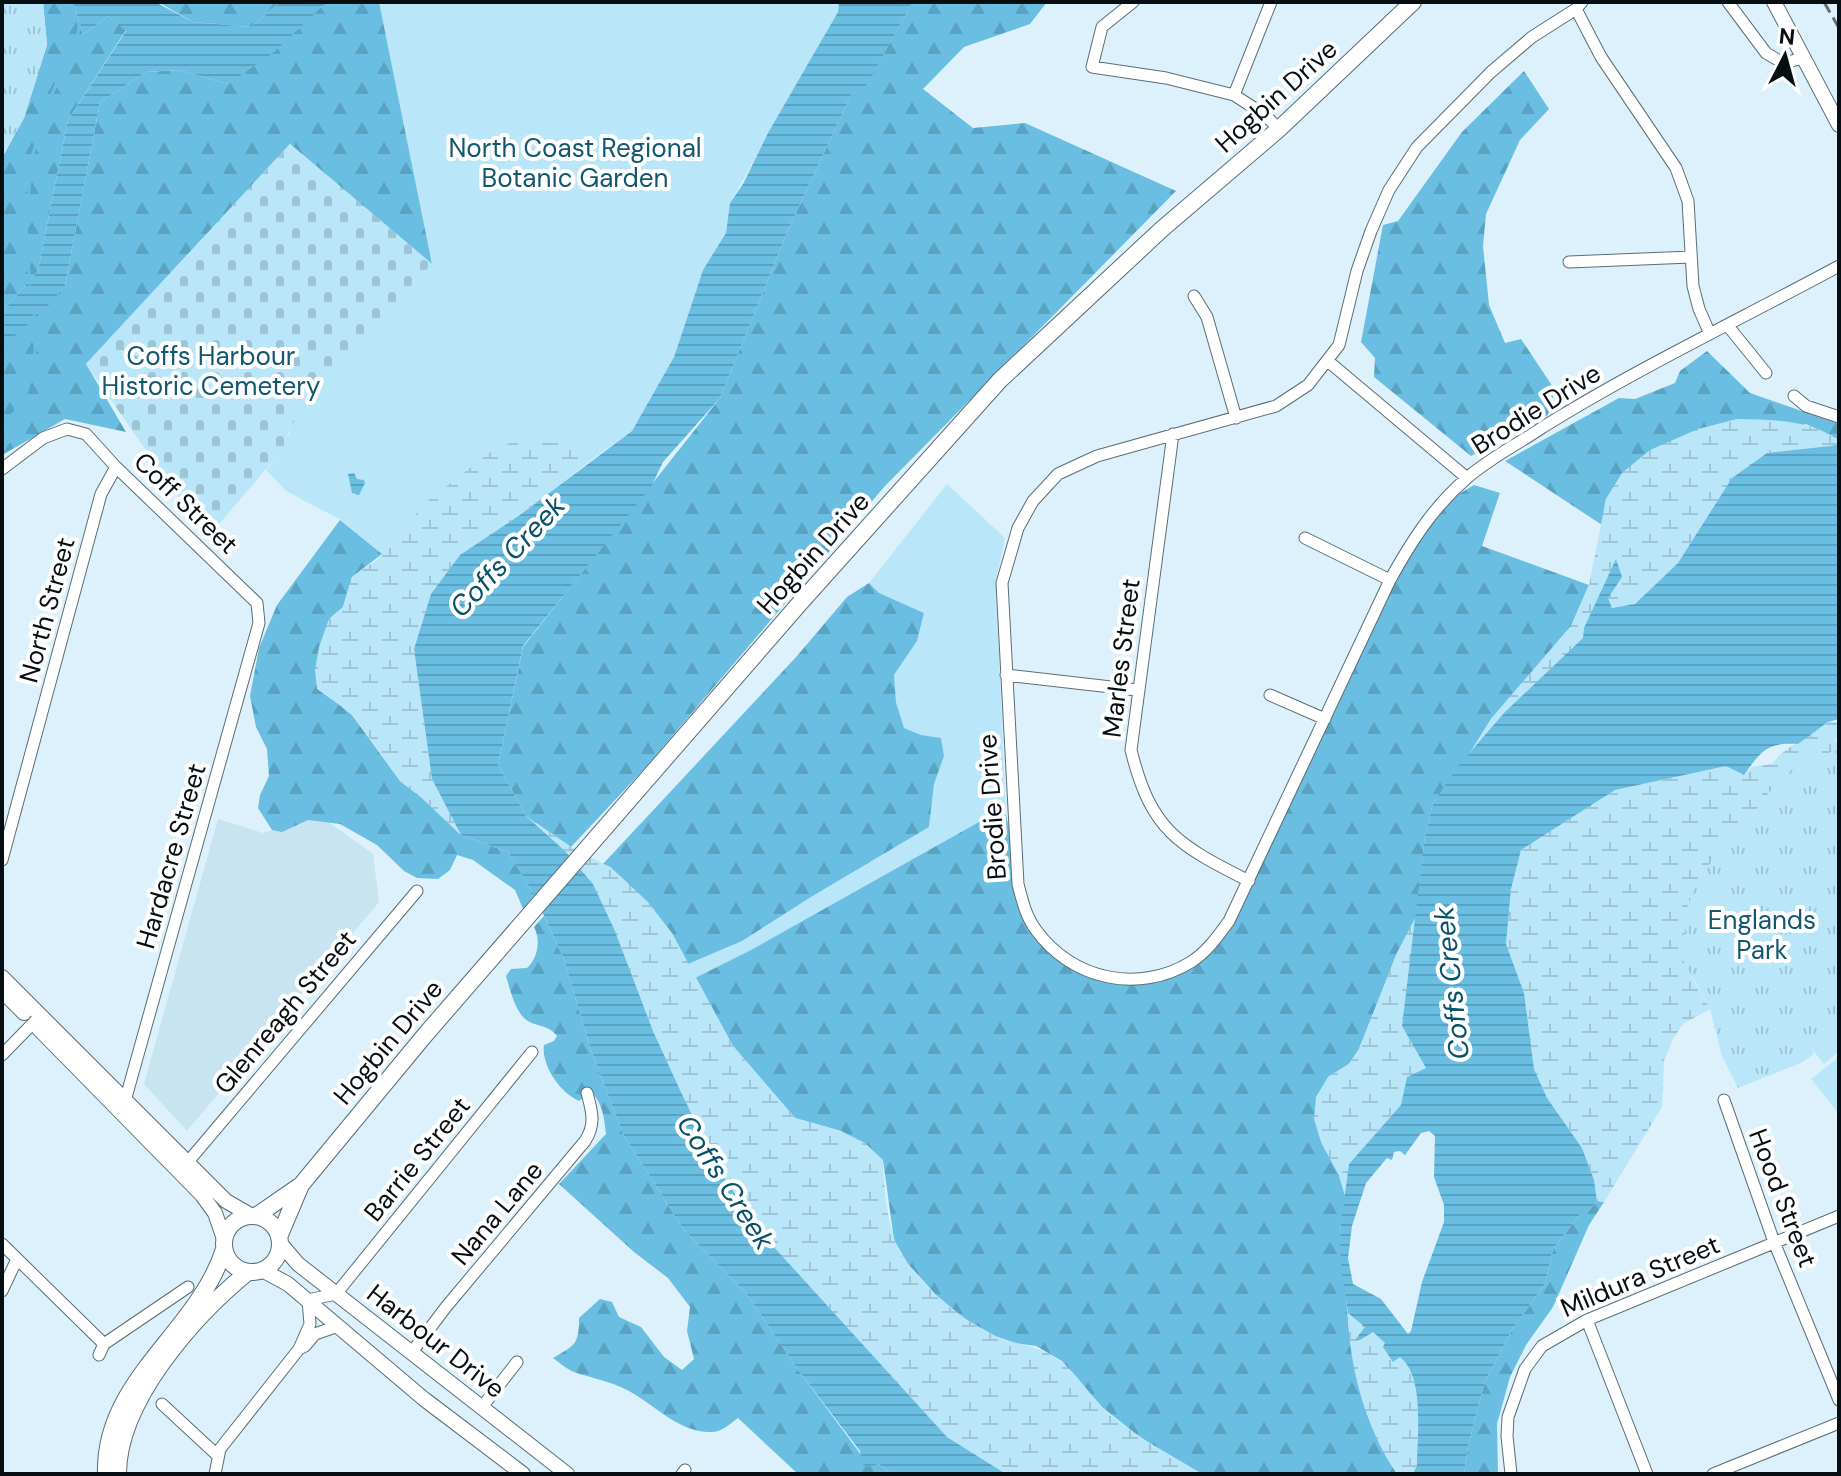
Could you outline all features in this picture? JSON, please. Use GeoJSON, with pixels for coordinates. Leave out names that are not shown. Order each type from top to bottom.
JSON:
{"type":"FeatureCollection","features":[{"type":"Feature","properties":{"kind":"main road","name":"Hogbin Drive"},"geometry":{"type":"LineString","coordinates":[[254,1216],[301,1185],[517,927],[1000,380],[1162,229],[1279,129],[1413,2]]}},
{"type":"Feature","properties":{"kind":"main road","name":"Hogbin Drive"},"geometry":{"type":"LineString","coordinates":[[279,1240],[301,1185]]}},
{"type":"Feature","properties":{"kind":"main road"},"geometry":{"type":"LineString","coordinates":[[106,1474],[109,1439],[131,1388],[207,1291],[231,1225],[237,1220],[254,1216],[271,1223],[279,1240],[275,1259],[207,1309],[148,1384],[132,1412],[121,1441],[119,1474]]}},
{"type":"Feature","properties":{"kind":"main road"},"geometry":{"type":"LineString","coordinates":[[224,1244],[232,1264],[255,1271]]}},
{"type":"Feature","properties":{"kind":"street"},"geometry":{"type":"LineString","coordinates":[[1133,2],[1102,27],[1092,67],[1166,78],[1234,95],[1265,115],[1279,129]]}},
{"type":"Feature","properties":{"kind":"street"},"geometry":{"type":"LineString","coordinates":[[1234,95],[1271,2]]}},
{"type":"Feature","properties":{"kind":"street"},"geometry":{"type":"LineString","coordinates":[[1728,2],[1766,53],[1783,63],[1804,58]]}},
{"type":"Feature","properties":{"kind":"street"},"geometry":{"type":"LineString","coordinates":[[1774,2],[1839,125]]}},
{"type":"Feature","properties":{"kind":"street"},"geometry":{"type":"LineString","coordinates":[[1579,5],[1601,57],[1676,168],[1688,201],[1693,286],[1710,334]]}},
{"type":"Feature","properties":{"kind":"street","name":"Brodie Drive"},"geometry":{"type":"LineString","coordinates":[[1579,5],[1532,37],[1491,72],[1417,147],[1389,190],[1371,231],[1357,271],[1344,332],[1329,362],[1308,385],[1287,401],[1097,456],[1058,474],[1033,501],[1018,528],[1002,583],[1018,884],[1036,931],[1055,951],[1070,963],[1096,975],[1129,981],[1161,977],[1193,961],[1213,943],[1229,921],[1390,580],[1426,522],[1467,478],[1580,404],[1839,266]]}},
{"type":"Feature","properties":{"kind":"street"},"geometry":{"type":"LineString","coordinates":[[1569,262],[1691,257]]}},
{"type":"Feature","properties":{"kind":"street"},"geometry":{"type":"LineString","coordinates":[[1194,296],[1207,317],[1236,418]]}},
{"type":"Feature","properties":{"kind":"street"},"geometry":{"type":"LineString","coordinates":[[1728,326],[1766,373]]}},
{"type":"Feature","properties":{"kind":"street"},"geometry":{"type":"LineString","coordinates":[[1329,362],[1467,478]]}},
{"type":"Feature","properties":{"kind":"street"},"geometry":{"type":"LineString","coordinates":[[1794,396],[1806,406],[1839,417]]}},
{"type":"Feature","properties":{"kind":"street","name":"Coff Street"},"geometry":{"type":"LineString","coordinates":[[2,469],[43,438],[67,429],[86,434],[257,603],[259,623]]}},
{"type":"Feature","properties":{"kind":"street","name":"Marles Street"},"geometry":{"type":"LineString","coordinates":[[1173,434],[1131,750],[1139,784],[1152,812],[1176,838],[1194,851],[1249,881]]}},
{"type":"Feature","properties":{"kind":"street","name":"North Street"},"geometry":{"type":"LineString","coordinates":[[2,860],[101,494],[116,467]]}},
{"type":"Feature","properties":{"kind":"street"},"geometry":{"type":"LineString","coordinates":[[1305,538],[1390,580]]}},
{"type":"Feature","properties":{"kind":"street","name":"Hardacre Street"},"geometry":{"type":"LineString","coordinates":[[125,1101],[259,623]]}},
{"type":"Feature","properties":{"kind":"street"},"geometry":{"type":"LineString","coordinates":[[1006,675],[1137,690]]}},
{"type":"Feature","properties":{"kind":"street"},"geometry":{"type":"LineString","coordinates":[[1270,695],[1325,719]]}},
{"type":"Feature","properties":{"kind":"street","name":"Glenreagh Street"},"geometry":{"type":"LineString","coordinates":[[187,1163],[417,891]]}},
{"type":"Feature","properties":{"kind":"street"},"geometry":{"type":"LineString","coordinates":[[2,977],[37,1019],[202,1195],[215,1213],[224,1244]]}},
{"type":"Feature","properties":{"kind":"street"},"geometry":{"type":"LineString","coordinates":[[2,991],[37,1019],[125,1101],[226,1201],[254,1216]]}},
{"type":"Feature","properties":{"kind":"street"},"geometry":{"type":"LineString","coordinates":[[2,1055],[37,1019]]}},
{"type":"Feature","properties":{"kind":"street","name":"Barrie Street"},"geometry":{"type":"LineString","coordinates":[[336,1294],[532,1052]]}},
{"type":"Feature","properties":{"kind":"street","name":"Nana Lane"},"geometry":{"type":"LineString","coordinates":[[412,1352],[585,1141],[592,1129],[593,1113],[587,1093]]}},
{"type":"Feature","properties":{"kind":"street","name":"Hood Street"},"geometry":{"type":"LineString","coordinates":[[1724,1100],[1774,1242],[1839,1400]]}},
{"type":"Feature","properties":{"kind":"street","name":"Mildura Street"},"geometry":{"type":"LineString","coordinates":[[1511,1474],[1508,1417],[1525,1369],[1542,1346],[1587,1320],[1839,1216]]}},
{"type":"Feature","properties":{"kind":"street","name":"Harbour Drive"},"geometry":{"type":"LineString","coordinates":[[279,1240],[298,1264],[567,1474]]}},
{"type":"Feature","properties":{"kind":"street"},"geometry":{"type":"LineString","coordinates":[[2,1244],[102,1349],[188,1287]]}},
{"type":"Feature","properties":{"kind":"street"},"geometry":{"type":"LineString","coordinates":[[2,1291],[17,1259]]}},
{"type":"Feature","properties":{"kind":"street","name":"Harbour Drive"},"geometry":{"type":"LineString","coordinates":[[255,1271],[283,1280],[424,1399],[523,1474]]}},
{"type":"Feature","properties":{"kind":"street"},"geometry":{"type":"LineString","coordinates":[[215,1474],[217,1455],[299,1349],[310,1324],[308,1300],[336,1294]]}},
{"type":"Feature","properties":{"kind":"street"},"geometry":{"type":"LineString","coordinates":[[1587,1320],[1647,1474]]}},
{"type":"Feature","properties":{"kind":"street"},"geometry":{"type":"LineString","coordinates":[[299,1349],[315,1334],[338,1326]]}},
{"type":"Feature","properties":{"kind":"street"},"geometry":{"type":"LineString","coordinates":[[482,1407],[517,1362]]}},
{"type":"Feature","properties":{"kind":"street"},"geometry":{"type":"LineString","coordinates":[[162,1404],[217,1455]]}},
{"type":"Feature","properties":{"kind":"street"},"geometry":{"type":"LineString","coordinates":[[1713,1474],[1839,1423]]}},
{"type":"Feature","properties":{"kind":"shaded area"},"geometry":{"type":"Polygon","coordinates":[[[320,816],[373,854],[379,902],[187,1131],[144,1084],[218,819],[263,833],[320,816]]]}},
{"type":"Feature","properties":{"kind":"green space"},"geometry":{"type":"Polygon","coordinates":[[[2,2],[43,2],[47,45],[24,118],[2,156],[2,2]]]}},
{"type":"Feature","properties":{"kind":"green space"},"geometry":{"type":"Polygon","coordinates":[[[43,2],[73,2],[83,35],[108,16],[126,30],[68,120],[38,271],[2,312],[2,158],[24,118],[47,45],[43,2]]]}},
{"type":"Feature","properties":{"kind":"green space"},"geometry":{"type":"Polygon","coordinates":[[[158,2],[280,2],[251,27],[193,22],[158,2]]]}},
{"type":"Feature","properties":{"kind":"green space"},"geometry":{"type":"Polygon","coordinates":[[[327,2],[379,2],[432,264],[290,144],[86,364],[126,432],[65,419],[2,455],[2,346],[65,286],[100,102],[146,72],[179,70],[228,84],[327,2]]]}},
{"type":"Feature","properties":{"kind":"green space","name":"North Coast Regional Botanic Garden"},"geometry":{"type":"Polygon","coordinates":[[[379,2],[839,2],[838,12],[730,203],[726,233],[703,270],[674,357],[632,431],[584,465],[431,594],[341,520],[286,491],[266,470],[284,448],[290,426],[394,308],[396,300],[432,264],[379,2]]]}},
{"type":"Feature","properties":{"kind":"green space"},"geometry":{"type":"Polygon","coordinates":[[[913,2],[1047,2],[1030,24],[964,47],[923,89],[973,128],[1025,123],[1176,191],[885,486],[645,768],[571,847],[526,816],[498,765],[523,647],[720,398],[788,230],[852,93],[863,90],[913,2]]]}},
{"type":"Feature","properties":{"kind":"green space"},"geometry":{"type":"Polygon","coordinates":[[[1524,71],[1549,109],[1520,140],[1486,214],[1483,246],[1489,305],[1505,343],[1521,339],[1555,390],[1548,415],[1471,456],[1374,377],[1375,358],[1361,342],[1383,225],[1398,221],[1462,132],[1524,71]]]}},
{"type":"Feature","properties":{"kind":"green space","name":"Coffs Harbour Historic Cemetery"},"geometry":{"type":"Polygon","coordinates":[[[290,144],[432,264],[397,300],[394,308],[290,426],[284,448],[207,538],[86,364],[290,144]]]}},
{"type":"Feature","properties":{"kind":"green space"},"geometry":{"type":"Polygon","coordinates":[[[1707,351],[1750,393],[1839,424],[1839,440],[1806,424],[1606,499],[1602,525],[1505,461],[1619,398],[1635,399],[1675,383],[1680,371],[1707,351]]]}},
{"type":"Feature","properties":{"kind":"green space"},"geometry":{"type":"Polygon","coordinates":[[[1737,419],[1803,424],[1839,440],[1839,445],[1767,453],[1732,478],[1678,563],[1635,604],[1612,608],[1608,598],[1617,560],[1583,638],[1473,748],[1491,719],[1571,626],[1589,585],[1606,499],[1622,473],[1650,450],[1698,429],[1737,419]]]}},
{"type":"Feature","properties":{"kind":"green space"},"geometry":{"type":"Polygon","coordinates":[[[510,443],[569,443],[603,451],[492,533],[431,594],[414,649],[432,779],[461,835],[400,781],[352,714],[317,689],[315,670],[329,619],[343,607],[352,577],[378,559],[425,503],[489,453],[510,443]]]}},
{"type":"Feature","properties":{"kind":"green space"},"geometry":{"type":"Polygon","coordinates":[[[947,484],[1005,538],[996,580],[1006,815],[995,813],[751,950],[695,978],[688,964],[742,941],[929,827],[934,784],[944,756],[941,739],[904,728],[896,702],[894,675],[917,641],[924,613],[879,593],[869,583],[947,484]]]}},
{"type":"Feature","properties":{"kind":"green space"},"geometry":{"type":"Polygon","coordinates":[[[1474,485],[1500,493],[1482,546],[1589,585],[1571,626],[1491,719],[1433,803],[1425,836],[1416,917],[1397,953],[1359,1049],[1349,1064],[1328,1077],[1321,1142],[1339,1175],[1346,1199],[1340,1230],[1349,1331],[1362,1399],[1379,1443],[1397,1474],[1202,1474],[1141,1438],[1102,1407],[1062,1361],[1036,1346],[995,1336],[965,1319],[936,1295],[908,1264],[894,1240],[883,1160],[841,1131],[795,1118],[733,1046],[695,978],[751,950],[995,813],[1006,815],[1036,931],[1096,975],[1162,977],[1213,943],[1390,580],[1439,506],[1474,485]]]}},
{"type":"Feature","properties":{"kind":"green space"},"geometry":{"type":"Polygon","coordinates":[[[340,520],[382,554],[352,577],[343,607],[329,619],[342,707],[352,715],[400,781],[461,835],[508,852],[536,897],[524,911],[515,890],[473,860],[457,855],[450,870],[438,879],[417,878],[404,871],[377,845],[340,824],[308,820],[282,832],[272,830],[258,808],[269,776],[267,749],[256,727],[250,696],[259,648],[277,605],[340,520]]]}},
{"type":"Feature","properties":{"kind":"green space"},"geometry":{"type":"Polygon","coordinates":[[[869,583],[879,593],[924,613],[917,641],[894,675],[896,702],[904,728],[941,738],[944,756],[934,784],[929,827],[742,941],[688,964],[672,936],[644,900],[603,864],[797,656],[847,597],[869,583]]]}},
{"type":"Feature","properties":{"kind":"green space"},"geometry":{"type":"Polygon","coordinates":[[[1829,722],[1839,722],[1839,735],[1834,740],[1839,743],[1839,762],[1834,751],[1816,759],[1804,757],[1766,796],[1748,822],[1701,874],[1692,978],[1710,1009],[1683,1024],[1673,1039],[1664,1061],[1662,1107],[1604,1202],[1597,1201],[1594,1180],[1582,1148],[1547,1098],[1534,1069],[1524,993],[1506,944],[1511,889],[1521,850],[1615,790],[1726,766],[1744,775],[1752,767],[1772,764],[1789,748],[1829,722]]]}},
{"type":"Feature","properties":{"kind":"green space","name":"Englands Park"},"geometry":{"type":"Polygon","coordinates":[[[1835,750],[1839,762],[1839,1018],[1808,1043],[1814,1054],[1801,1063],[1738,1088],[1722,1056],[1710,1009],[1683,960],[1686,910],[1701,874],[1748,822],[1766,796],[1805,756],[1816,759],[1835,750]]]}},
{"type":"Feature","properties":{"kind":"green space"},"geometry":{"type":"Polygon","coordinates":[[[526,816],[571,847],[610,867],[648,902],[672,933],[733,1046],[795,1118],[841,1131],[865,1143],[883,1160],[887,1209],[894,1238],[910,1267],[937,1296],[984,1330],[1052,1356],[1066,1366],[1101,1406],[1124,1425],[1202,1474],[1006,1474],[947,1437],[763,1235],[717,1167],[653,1031],[615,931],[593,884],[565,851],[526,816]]]}},
{"type":"Feature","properties":{"kind":"green space"},"geometry":{"type":"Polygon","coordinates":[[[544,916],[563,957],[591,1050],[623,1134],[684,1230],[746,1293],[862,1456],[872,1465],[879,1464],[892,1474],[798,1474],[738,1418],[715,1432],[688,1428],[627,1390],[574,1372],[553,1358],[574,1343],[579,1318],[600,1299],[612,1302],[619,1317],[641,1327],[664,1357],[682,1370],[694,1359],[687,1331],[690,1307],[668,1278],[634,1252],[559,1184],[606,1134],[604,1117],[595,1096],[591,1092],[579,1101],[565,1092],[553,1078],[544,1045],[554,1041],[557,1036],[550,1029],[524,1018],[515,1004],[506,976],[511,969],[527,968],[531,964],[538,943],[534,927],[544,916]]]}},
{"type":"Feature","properties":{"kind":"green space"},"geometry":{"type":"Polygon","coordinates":[[[1416,917],[1402,1026],[1426,1068],[1407,1077],[1401,1105],[1349,1164],[1346,1199],[1339,1175],[1321,1142],[1314,1119],[1316,1097],[1328,1077],[1349,1064],[1359,1049],[1397,953],[1416,917]]]}},
{"type":"Feature","properties":{"kind":"green space"},"geometry":{"type":"Polygon","coordinates":[[[1839,1018],[1839,1051],[1824,1064],[1807,1043],[1839,1018]]]}},
{"type":"Feature","properties":{"kind":"green space"},"geometry":{"type":"Polygon","coordinates":[[[1839,1057],[1839,1114],[1811,1079],[1839,1057]]]}},
{"type":"Feature","properties":{"kind":"green space"},"geometry":{"type":"Polygon","coordinates":[[[1597,1201],[1604,1202],[1589,1225],[1553,1307],[1526,1345],[1510,1377],[1497,1424],[1498,1474],[1464,1474],[1485,1381],[1513,1328],[1545,1284],[1553,1249],[1580,1214],[1585,1215],[1597,1201]]]}},
{"type":"Feature","properties":{"kind":"green space"},"geometry":{"type":"Polygon","coordinates":[[[1348,1313],[1366,1327],[1356,1340],[1373,1332],[1385,1343],[1394,1362],[1400,1356],[1413,1378],[1418,1423],[1417,1465],[1413,1474],[1397,1474],[1368,1418],[1352,1355],[1348,1313]]]}},
{"type":"Feature","properties":{"kind":"water"},"geometry":{"type":"Polygon","coordinates":[[[73,2],[155,2],[193,22],[251,27],[280,2],[327,2],[273,53],[228,84],[179,70],[146,72],[100,102],[65,286],[44,310],[2,347],[2,312],[38,271],[68,120],[126,31],[108,16],[83,35],[73,2]]]}},
{"type":"Feature","properties":{"kind":"water","name":"Coffs Creek"},"geometry":{"type":"Polygon","coordinates":[[[839,2],[913,2],[863,91],[852,93],[788,230],[720,398],[663,462],[651,487],[523,646],[498,765],[526,816],[565,851],[593,884],[615,931],[653,1031],[717,1167],[763,1235],[947,1437],[1006,1474],[892,1474],[879,1464],[868,1467],[862,1464],[860,1451],[799,1371],[746,1293],[684,1230],[623,1134],[591,1050],[563,957],[534,894],[508,852],[461,835],[432,779],[414,649],[431,594],[460,555],[520,515],[632,431],[674,357],[703,270],[726,233],[730,203],[838,12],[839,2]]]}},
{"type":"Feature","properties":{"kind":"water","name":"Coffs Creek"},"geometry":{"type":"Polygon","coordinates":[[[1839,445],[1839,719],[1828,722],[1798,744],[1779,745],[1766,750],[1744,775],[1726,766],[1615,790],[1521,850],[1511,889],[1506,944],[1524,993],[1534,1069],[1547,1098],[1582,1148],[1594,1180],[1597,1201],[1585,1215],[1580,1214],[1553,1249],[1545,1284],[1513,1328],[1485,1381],[1464,1474],[1413,1474],[1417,1465],[1418,1423],[1413,1378],[1400,1357],[1393,1362],[1383,1347],[1385,1343],[1373,1332],[1355,1340],[1365,1327],[1348,1313],[1341,1266],[1340,1231],[1349,1164],[1401,1105],[1407,1077],[1426,1068],[1402,1026],[1425,836],[1433,803],[1458,766],[1505,712],[1583,638],[1584,628],[1616,559],[1622,577],[1608,598],[1612,608],[1635,604],[1678,563],[1732,478],[1767,453],[1839,445]],[[1429,1131],[1421,1133],[1405,1155],[1400,1151],[1394,1152],[1392,1160],[1387,1158],[1366,1183],[1352,1226],[1348,1258],[1353,1284],[1381,1299],[1408,1334],[1422,1282],[1444,1222],[1444,1205],[1434,1177],[1435,1136],[1429,1131]]]}},
{"type":"Feature","properties":{"kind":"water"},"geometry":{"type":"Polygon","coordinates":[[[354,473],[357,479],[365,483],[359,495],[352,493],[348,474],[354,473]]]}},
{"type":"Feature","properties":{"kind":"waterway"},"geometry":{"type":"LineString","coordinates":[[30,284],[26,237],[31,160],[50,98],[76,43],[80,21]]}},
{"type":"Feature","properties":{"kind":"waterway"},"geometry":{"type":"LineString","coordinates":[[2,425],[13,414],[28,389],[34,360],[34,315]]}},
{"type":"Feature","properties":{"kind":"railway"},"geometry":{"type":"LineString","coordinates":[[1824,2],[1839,28]]}}]}
